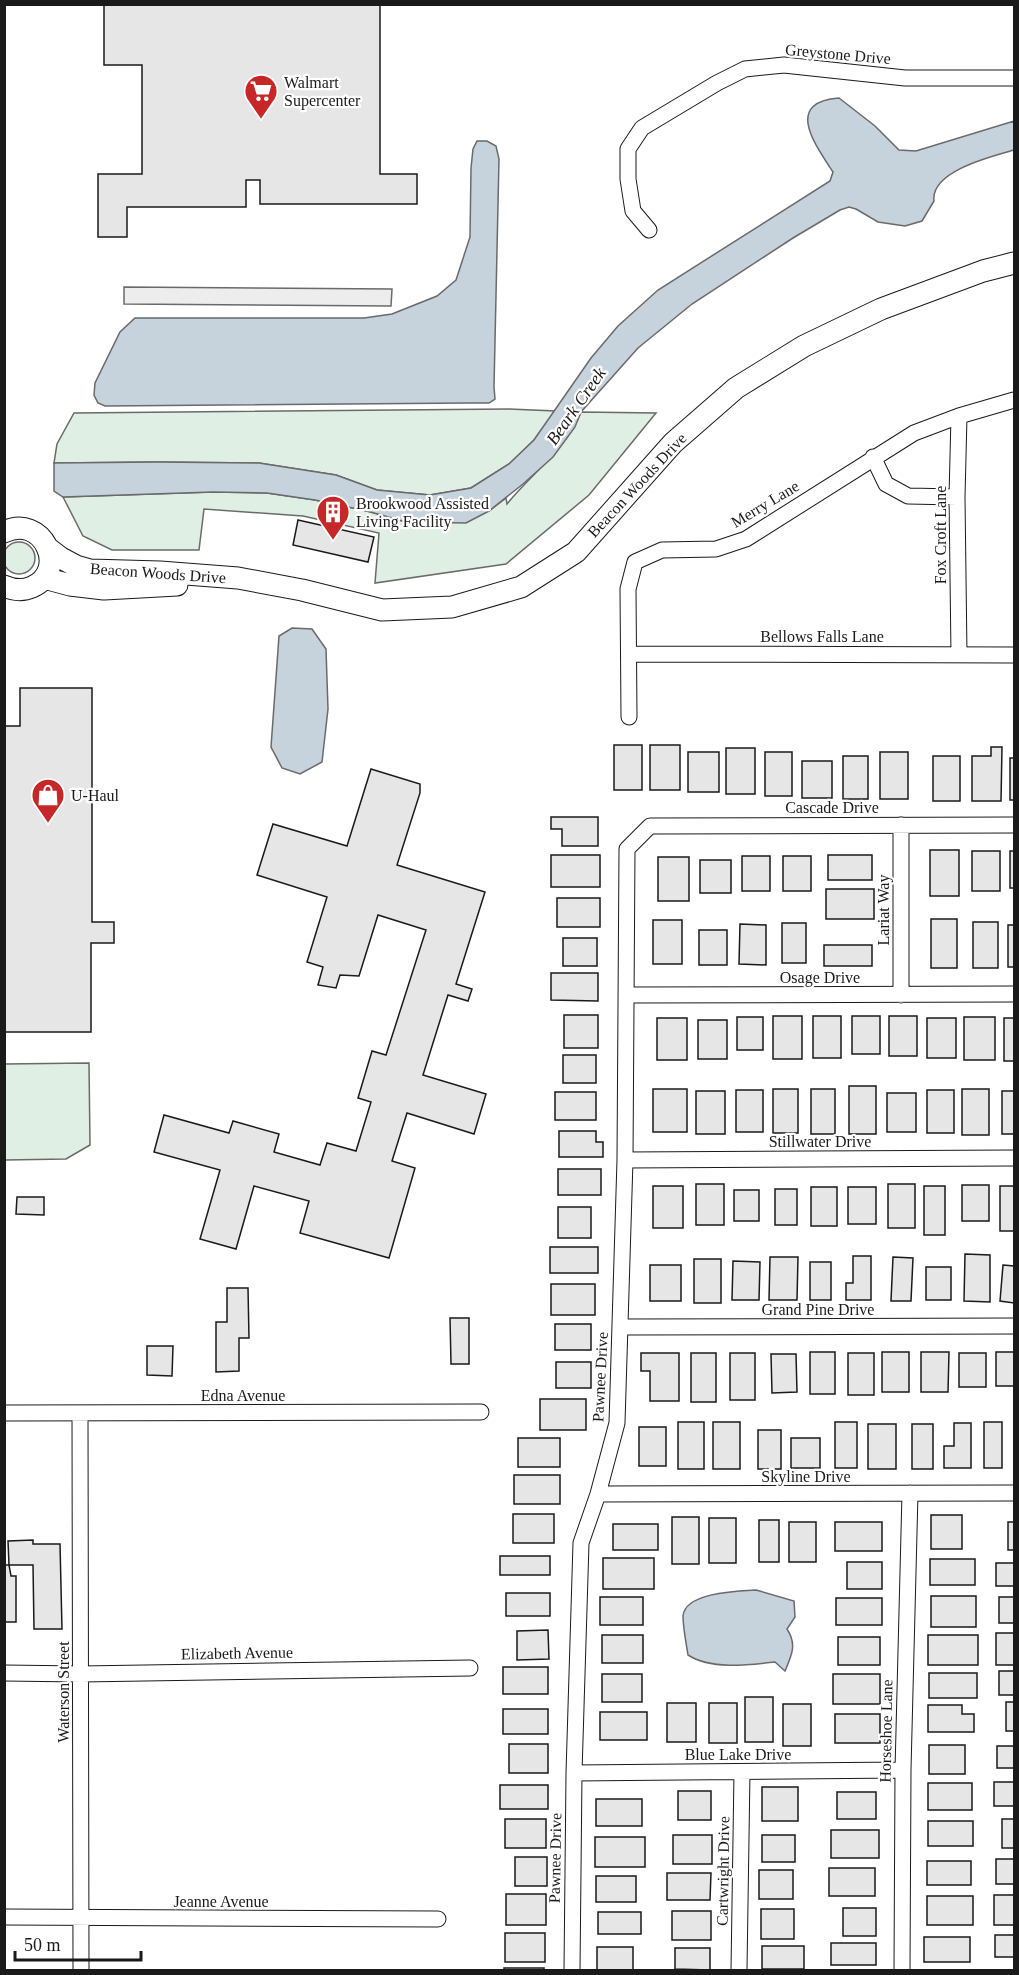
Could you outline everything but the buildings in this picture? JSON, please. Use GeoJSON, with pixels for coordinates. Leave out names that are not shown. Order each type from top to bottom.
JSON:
{"type":"FeatureCollection","features":[{"type":"Feature","properties":{"kind":"street","name":"Greystone Drive"},"geometry":{"type":"LineString","coordinates":[[649,230],[633,211],[628,178],[628,149],[642,128],[745,69],[784,65],[905,78],[1014,78]]}},
{"type":"Feature","properties":{"kind":"street","name":"Beacon Woods Drive"},"geometry":{"type":"LineString","coordinates":[[4,532],[17,528],[32,531],[45,542],[48,548],[69,562],[90,570],[238,578],[302,590],[382,610],[452,607],[521,587],[576,552],[673,444],[736,388],[804,346],[881,309],[983,271],[1014,263]]}},
{"type":"Feature","properties":{"kind":"street","name":"Merry Lane"},"geometry":{"type":"LineString","coordinates":[[629,717],[628,589],[635,562],[662,550],[716,549],[746,539],[914,433],[959,416],[1014,400]]}},
{"type":"Feature","properties":{"kind":"street","name":"Fox Croft Lane"},"geometry":{"type":"LineString","coordinates":[[959,416],[957,497],[959,654]]}},
{"type":"Feature","properties":{"kind":"street"},"geometry":{"type":"LineString","coordinates":[[873,457],[886,484],[908,496],[957,497]]}},
{"type":"Feature","properties":{"kind":"street"},"geometry":{"type":"LineString","coordinates":[[4,586],[18,590],[36,585],[44,578],[48,570],[50,561],[48,548]]}},
{"type":"Feature","properties":{"kind":"street","name":"Beacon Woods Drive"},"geometry":{"type":"LineString","coordinates":[[44,578],[70,585],[104,589],[188,584],[238,578]]}},
{"type":"Feature","properties":{"kind":"street","name":"Bellows Falls Lane"},"geometry":{"type":"LineString","coordinates":[[629,654],[1014,655]]}},
{"type":"Feature","properties":{"kind":"street","name":"Lariat Way"},"geometry":{"type":"LineString","coordinates":[[901,825],[901,995]]}},
{"type":"Feature","properties":{"kind":"street","name":"Cascade Drive"},"geometry":{"type":"LineString","coordinates":[[650,826],[1014,825]]}},
{"type":"Feature","properties":{"kind":"street","name":"Pawnee Drive"},"geometry":{"type":"LineString","coordinates":[[572,1971],[574,1773],[581,1543],[598,1494],[617,1423],[625,1160],[627,849],[650,826]]}},
{"type":"Feature","properties":{"kind":"street","name":"Osage Drive"},"geometry":{"type":"LineString","coordinates":[[626,995],[1014,994]]}},
{"type":"Feature","properties":{"kind":"street","name":"Stillwater Drive"},"geometry":{"type":"LineString","coordinates":[[625,1160],[1014,1158]]}},
{"type":"Feature","properties":{"kind":"street","name":"Grand Pine Drive"},"geometry":{"type":"LineString","coordinates":[[621,1327],[1014,1326]]}},
{"type":"Feature","properties":{"kind":"street","name":"Edna Avenue"},"geometry":{"type":"LineString","coordinates":[[4,1413],[481,1412]]}},
{"type":"Feature","properties":{"kind":"street","name":"Waterson Street"},"geometry":{"type":"LineString","coordinates":[[80,1413],[81,1971]]}},
{"type":"Feature","properties":{"kind":"street","name":"Horseshoe Lane"},"geometry":{"type":"LineString","coordinates":[[902,1971],[903,1770],[910,1493]]}},
{"type":"Feature","properties":{"kind":"street","name":"Skyline Drive"},"geometry":{"type":"LineString","coordinates":[[598,1494],[1014,1493]]}},
{"type":"Feature","properties":{"kind":"street","name":"Elizabeth Avenue"},"geometry":{"type":"LineString","coordinates":[[4,1673],[81,1674],[470,1668]]}},
{"type":"Feature","properties":{"kind":"street","name":"Blue Lake Drive"},"geometry":{"type":"LineString","coordinates":[[574,1773],[903,1770]]}},
{"type":"Feature","properties":{"kind":"street","name":"Cartwright Drive"},"geometry":{"type":"LineString","coordinates":[[739,1971],[742,1772]]}},
{"type":"Feature","properties":{"kind":"street","name":"Jeanne Avenue"},"geometry":{"type":"LineString","coordinates":[[4,1917],[438,1919]]}},
{"type":"Feature","properties":{"kind":"green space"},"geometry":{"type":"Polygon","coordinates":[[[509,409],[555,411],[534,440],[509,464],[471,488],[430,495],[377,490],[336,475],[259,463],[54,463],[57,444],[74,413],[509,409]]]}},
{"type":"Feature","properties":{"kind":"green space"},"geometry":{"type":"Polygon","coordinates":[[[581,412],[656,413],[589,495],[506,564],[375,583],[379,533],[303,516],[204,509],[199,550],[112,550],[83,536],[63,497],[213,492],[267,493],[315,500],[406,522],[489,511],[506,498],[507,504],[548,461],[567,438],[581,412]]]}},
{"type":"Feature","properties":{"kind":"green space"},"geometry":{"type":"Polygon","coordinates":[[[19,542],[30,547],[35,558],[30,569],[19,574],[8,569],[3,558],[8,547],[19,542]]]}},
{"type":"Feature","properties":{"kind":"green space"},"geometry":{"type":"Polygon","coordinates":[[[89,1063],[90,1145],[66,1159],[5,1160],[5,1064],[89,1063]]]}},
{"type":"Feature","properties":{"kind":"shaded area"},"geometry":{"type":"Polygon","coordinates":[[[124,287],[392,289],[391,306],[124,304],[124,287]]]}},
{"type":"Feature","properties":{"kind":"water","name":"Beark Creek"},"geometry":{"type":"Polygon","coordinates":[[[839,98],[875,126],[899,150],[916,151],[1014,121],[1014,150],[978,161],[952,173],[935,190],[934,201],[922,221],[905,226],[878,222],[849,207],[840,210],[692,304],[638,348],[581,412],[575,427],[553,457],[489,511],[466,523],[406,522],[315,500],[267,493],[213,492],[63,497],[54,491],[54,463],[157,462],[259,463],[336,475],[377,490],[430,495],[471,488],[509,464],[534,440],[591,358],[618,326],[658,290],[830,181],[833,172],[813,138],[808,116],[812,108],[822,101],[839,98]]]}},
{"type":"Feature","properties":{"kind":"water"},"geometry":{"type":"Polygon","coordinates":[[[477,141],[487,141],[496,146],[499,159],[495,399],[489,403],[105,406],[98,403],[94,395],[95,383],[120,332],[135,318],[364,318],[392,314],[437,296],[456,280],[470,237],[471,168],[473,149],[477,141]]]}},
{"type":"Feature","properties":{"kind":"water"},"geometry":{"type":"Polygon","coordinates":[[[292,628],[312,629],[326,649],[328,709],[322,762],[300,774],[282,768],[271,747],[279,636],[292,628]]]}},
{"type":"Feature","properties":{"kind":"water"},"geometry":{"type":"Polygon","coordinates":[[[756,1590],[794,1601],[795,1617],[787,1629],[793,1645],[785,1671],[775,1662],[719,1665],[697,1660],[688,1655],[683,1621],[686,1608],[702,1597],[756,1590]]]}},
{"type":"Feature","properties":{"kind":"place","name":"Walmart Supercenter"},"geometry":{"type":"Point","coordinates":[261,120]}},
{"type":"Feature","properties":{"kind":"place","name":"Brookwood Assisted Living Facility"},"geometry":{"type":"Point","coordinates":[333,541]}},
{"type":"Feature","properties":{"kind":"place","name":"U-Haul"},"geometry":{"type":"Point","coordinates":[48,824]}}]}
